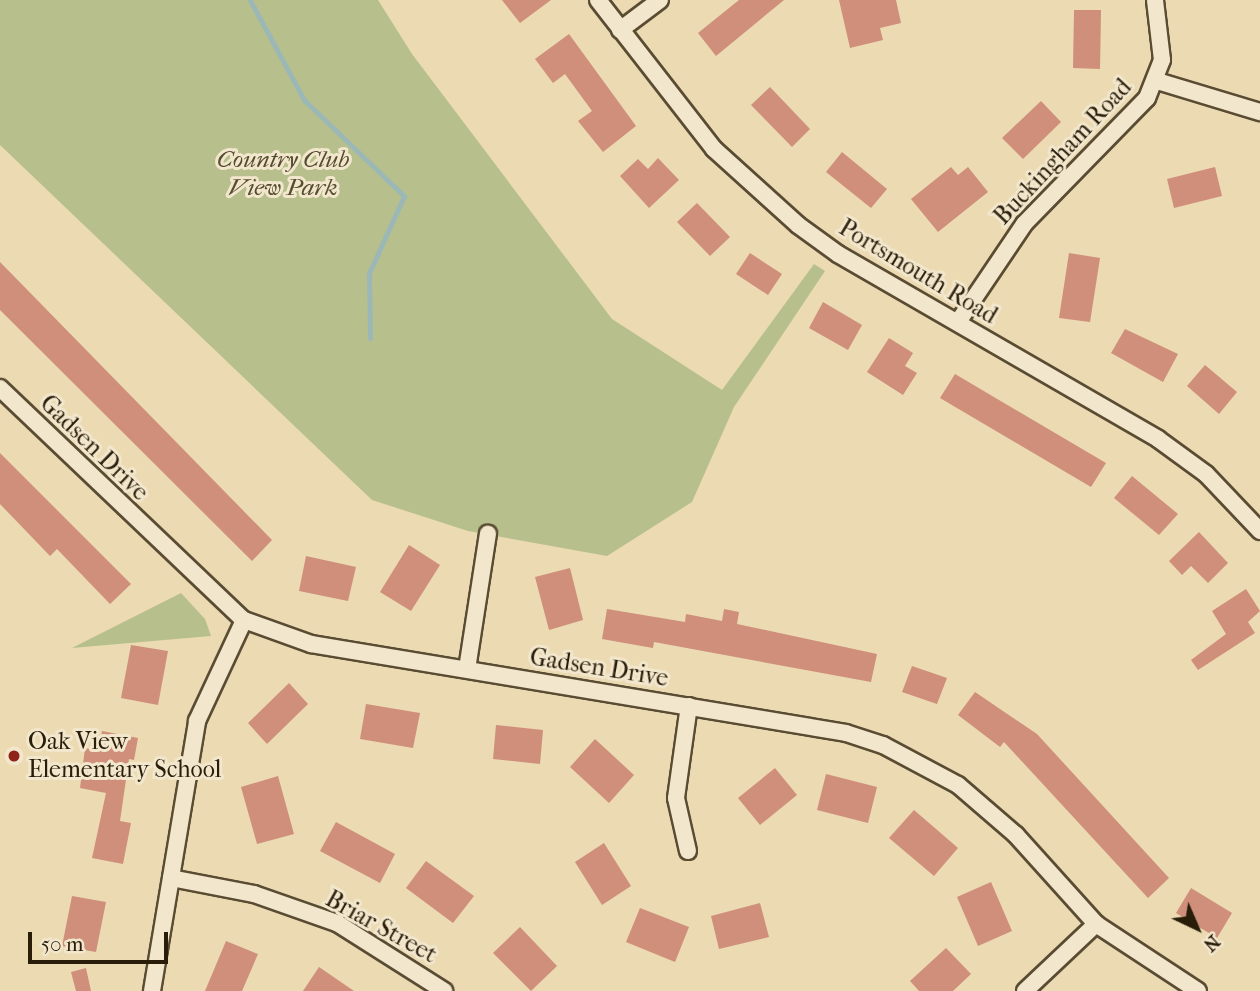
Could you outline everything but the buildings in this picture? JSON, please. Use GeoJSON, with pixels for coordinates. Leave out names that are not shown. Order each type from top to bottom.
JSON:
{"type":"FeatureCollection","features":[{"type":"Feature","properties":{"kind":"street","name":"Portsmouth Road"},"geometry":{"type":"LineString","coordinates":[[598,0],[714,149],[760,194],[838,254],[1158,439],[1206,474],[1260,531]]}},
{"type":"Feature","properties":{"kind":"street"},"geometry":{"type":"LineString","coordinates":[[620,30],[660,0]]}},
{"type":"Feature","properties":{"kind":"street","name":"Buckingham Road"},"geometry":{"type":"LineString","coordinates":[[958,322],[1024,224],[1118,133],[1157,81],[1162,60],[1155,0]]}},
{"type":"Feature","properties":{"kind":"street"},"geometry":{"type":"LineString","coordinates":[[1157,81],[1260,112]]}},
{"type":"Feature","properties":{"kind":"street","name":"Gadsen Drive"},"geometry":{"type":"LineString","coordinates":[[0,388],[244,620],[311,644],[846,733],[922,762],[995,814],[1096,924],[1198,991]]}},
{"type":"Feature","properties":{"kind":"street"},"geometry":{"type":"LineString","coordinates":[[467,669],[488,534]]}},
{"type":"Feature","properties":{"kind":"street"},"geometry":{"type":"LineString","coordinates":[[152,991],[197,721],[244,620]]}},
{"type":"Feature","properties":{"kind":"street"},"geometry":{"type":"LineString","coordinates":[[688,851],[676,798],[689,706]]}},
{"type":"Feature","properties":{"kind":"street","name":"Briar Street"},"geometry":{"type":"LineString","coordinates":[[171,878],[254,894],[337,923],[444,991]]}},
{"type":"Feature","properties":{"kind":"street"},"geometry":{"type":"LineString","coordinates":[[1025,991],[1096,924]]}},
{"type":"Feature","properties":{"kind":"green space","name":"Country Club View Park"},"geometry":{"type":"Polygon","coordinates":[[[0,0],[378,0],[412,54],[612,319],[722,390],[814,264],[825,271],[734,407],[692,502],[607,556],[468,531],[372,500],[0,145],[0,0]]]}},
{"type":"Feature","properties":{"kind":"green space"},"geometry":{"type":"Polygon","coordinates":[[[181,593],[205,619],[211,636],[72,648],[181,593]]]}},
{"type":"Feature","properties":{"kind":"waterway"},"geometry":{"type":"LineString","coordinates":[[250,0],[304,100],[404,196],[369,273],[370,338]]}},
{"type":"Feature","properties":{"kind":"place","name":"Oak View Elementary School"},"geometry":{"type":"Point","coordinates":[14,756]}}]}
